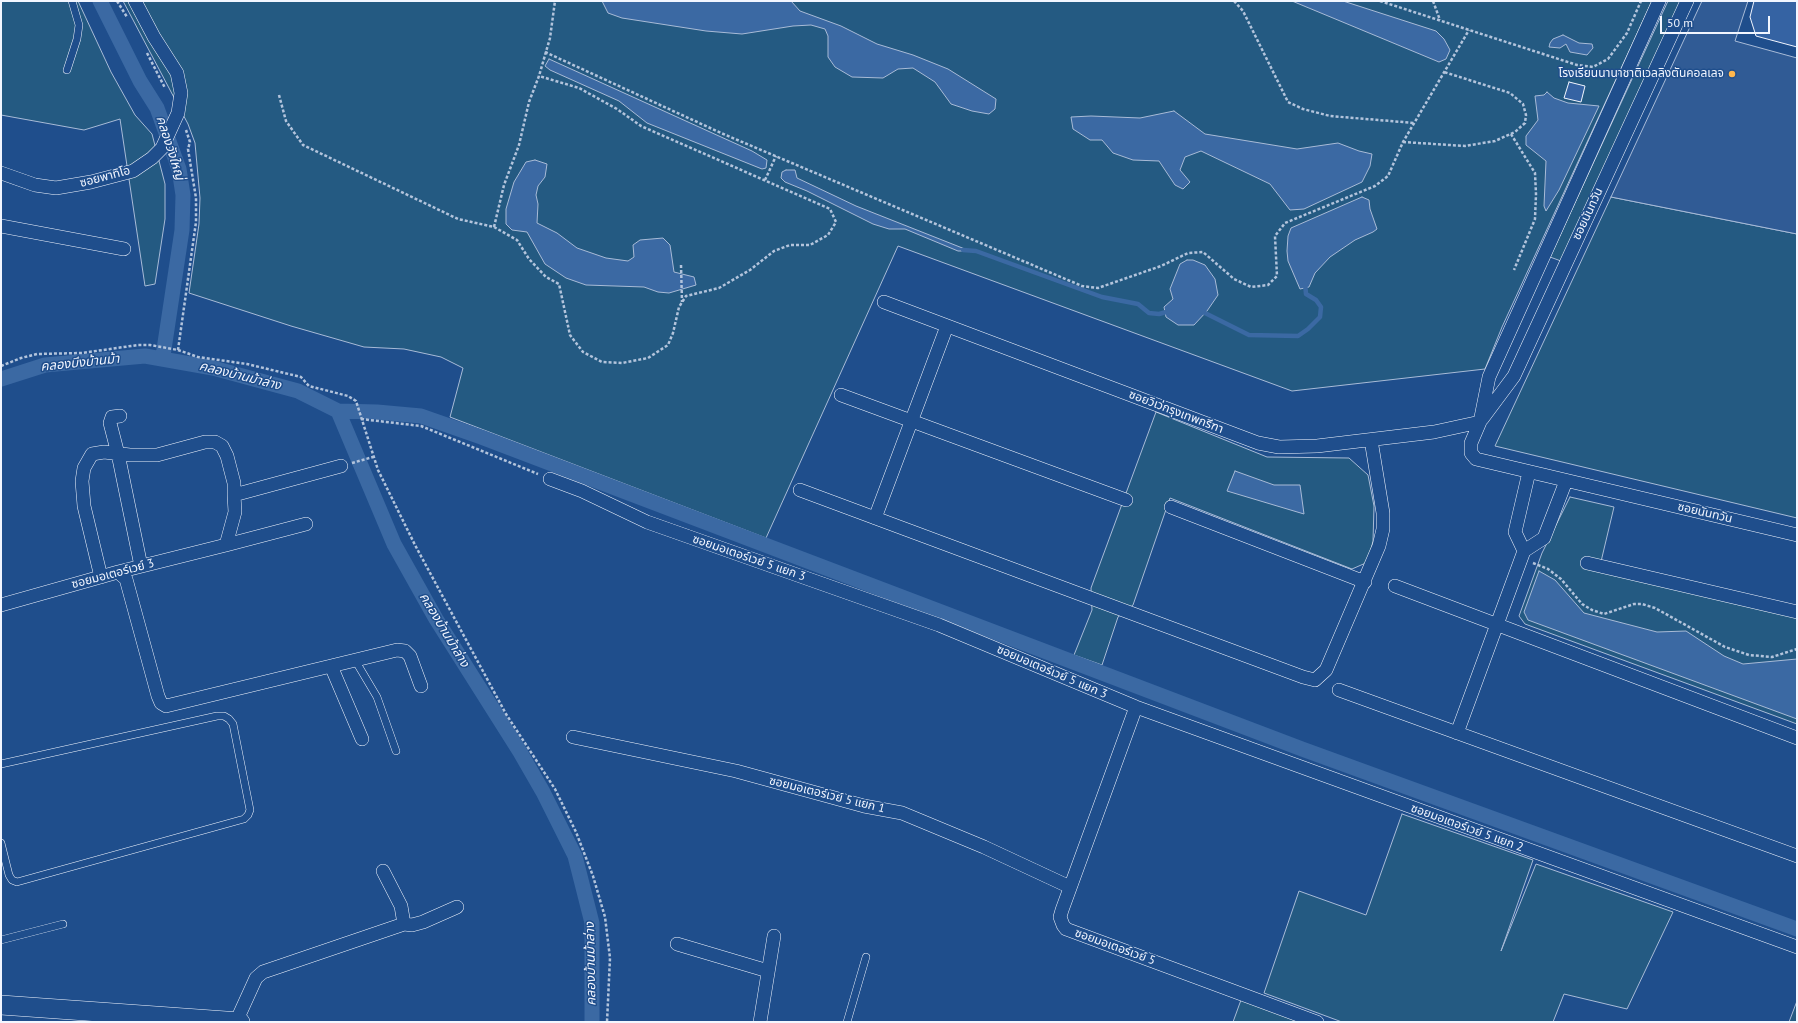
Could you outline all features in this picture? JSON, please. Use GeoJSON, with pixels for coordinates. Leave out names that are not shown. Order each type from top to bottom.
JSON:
{"type":"FeatureCollection","features":[{"type":"Feature","properties":{"kind":"main road"},"geometry":{"type":"LineString","coordinates":[[1,1005],[240,1022]]}},
{"type":"Feature","properties":{"kind":"street","name":"ซอยพาทิโอ"},"geometry":{"type":"LineString","coordinates":[[1,173],[35,185],[56,188],[91,182],[133,171],[152,158],[162,148],[178,113],[181,93],[177,73],[154,37],[135,1]]}},
{"type":"Feature","properties":{"kind":"street","name":"ซอยนันทวัน"},"geometry":{"type":"LineString","coordinates":[[1660,1],[1489,377],[1480,422],[1471,443],[1471,453],[1476,459],[1797,535]]}},
{"type":"Feature","properties":{"kind":"street","name":"ซอยนันทวัน"},"geometry":{"type":"LineString","coordinates":[[1480,422],[1514,376],[1687,1]]}},
{"type":"Feature","properties":{"kind":"street"},"geometry":{"type":"LineString","coordinates":[[1,226],[124,249]]}},
{"type":"Feature","properties":{"kind":"street"},"geometry":{"type":"LineString","coordinates":[[1526,294],[1547,304]]}},
{"type":"Feature","properties":{"kind":"street","name":"ซอยวิเว่กรุงเทพกรีฑา"},"geometry":{"type":"LineString","coordinates":[[884,302],[1258,443],[1278,447],[1317,446],[1434,432],[1480,422]]}},
{"type":"Feature","properties":{"kind":"street"},"geometry":{"type":"LineString","coordinates":[[876,518],[947,326]]}},
{"type":"Feature","properties":{"kind":"street"},"geometry":{"type":"LineString","coordinates":[[841,395],[1126,500]]}},
{"type":"Feature","properties":{"kind":"street"},"geometry":{"type":"LineString","coordinates":[[120,416],[112,417],[110,423],[118,454],[141,566]]}},
{"type":"Feature","properties":{"kind":"street"},"geometry":{"type":"LineString","coordinates":[[800,490],[1303,677],[1315,680],[1326,670],[1380,546],[1383,529],[1383,513],[1371,440]]}},
{"type":"Feature","properties":{"kind":"street"},"geometry":{"type":"LineString","coordinates":[[101,577],[84,506],[82,481],[84,468],[92,454],[104,452],[118,454],[157,455],[205,442],[215,442],[222,446],[227,456],[234,483],[235,512],[226,544]]}},
{"type":"Feature","properties":{"kind":"street"},"geometry":{"type":"LineString","coordinates":[[234,494],[344,465]]}},
{"type":"Feature","properties":{"kind":"street"},"geometry":{"type":"LineString","coordinates":[[1523,555],[1515,532],[1529,472]]}},
{"type":"Feature","properties":{"kind":"street","name":"ซอยมอเตอร์เวย์ 5 แยก 3"},"geometry":{"type":"LineString","coordinates":[[550,478],[582,491],[647,522],[939,625],[1136,708]]}},
{"type":"Feature","properties":{"kind":"street"},"geometry":{"type":"LineString","coordinates":[[1457,733],[1523,555],[1544,538],[1566,481]]}},
{"type":"Feature","properties":{"kind":"street"},"geometry":{"type":"LineString","coordinates":[[1171,507],[1365,582]]}},
{"type":"Feature","properties":{"kind":"street","name":"ซอยมอเตอร์เวย์ 3"},"geometry":{"type":"LineString","coordinates":[[1,605],[118,572],[306,524]]}},
{"type":"Feature","properties":{"kind":"street"},"geometry":{"type":"LineString","coordinates":[[1587,563],[1797,612]]}},
{"type":"Feature","properties":{"kind":"street"},"geometry":{"type":"LineString","coordinates":[[118,572],[126,579],[158,696],[161,703],[166,706],[397,650],[405,651],[410,656],[421,686]]}},
{"type":"Feature","properties":{"kind":"street"},"geometry":{"type":"LineString","coordinates":[[1395,586],[1797,738]]}},
{"type":"Feature","properties":{"kind":"street"},"geometry":{"type":"LineString","coordinates":[[331,666],[362,739]]}},
{"type":"Feature","properties":{"kind":"street"},"geometry":{"type":"LineString","coordinates":[[1339,690],[1797,856]]}},
{"type":"Feature","properties":{"kind":"street","name":"ซอยมอเตอร์เวย์ 5"},"geometry":{"type":"LineString","coordinates":[[1136,708],[1060,916],[1062,925],[1066,929],[1317,1022]]}},
{"type":"Feature","properties":{"kind":"street","name":"ซอยมอเตอร์เวย์ 5 แยก 2"},"geometry":{"type":"LineString","coordinates":[[1136,708],[1797,947]]}},
{"type":"Feature","properties":{"kind":"street","name":"ซอยมอเตอร์เวย์ 5 แยก 1"},"geometry":{"type":"LineString","coordinates":[[573,737],[736,771],[864,806],[902,813],[984,847],[1070,887]]}},
{"type":"Feature","properties":{"kind":"street"},"geometry":{"type":"LineString","coordinates":[[383,871],[401,906],[404,924]]}},
{"type":"Feature","properties":{"kind":"street"},"geometry":{"type":"LineString","coordinates":[[236,1022],[256,978],[263,972],[404,924],[412,925],[423,922],[457,907]]}},
{"type":"Feature","properties":{"kind":"street"},"geometry":{"type":"LineString","coordinates":[[760,1022],[774,936]]}},
{"type":"Feature","properties":{"kind":"street"},"geometry":{"type":"LineString","coordinates":[[677,944],[768,971]]}},
{"type":"Feature","properties":{"kind":"lane"},"geometry":{"type":"LineString","coordinates":[[67,70],[77,39],[79,25],[72,1]]}},
{"type":"Feature","properties":{"kind":"lane"},"geometry":{"type":"LineString","coordinates":[[355,660],[377,697],[396,751]]}},
{"type":"Feature","properties":{"kind":"lane"},"geometry":{"type":"LineString","coordinates":[[1,764],[217,716],[224,716],[230,719],[233,724],[250,810],[244,819],[17,882],[12,880],[9,875],[1,843]]}},
{"type":"Feature","properties":{"kind":"lane"},"geometry":{"type":"LineString","coordinates":[[1,940],[63,924]]}},
{"type":"Feature","properties":{"kind":"lane"},"geometry":{"type":"LineString","coordinates":[[847,1022],[866,956]]}},
{"type":"Feature","properties":{"kind":"path"},"geometry":{"type":"LineString","coordinates":[[117,1],[130,23]]}},
{"type":"Feature","properties":{"kind":"path"},"geometry":{"type":"LineString","coordinates":[[494,227],[504,185],[519,145],[529,102],[546,52],[554,15],[555,1]]}},
{"type":"Feature","properties":{"kind":"path"},"geometry":{"type":"LineString","coordinates":[[1234,1],[1243,11],[1288,102],[1303,109],[1330,116],[1414,123]]}},
{"type":"Feature","properties":{"kind":"path"},"geometry":{"type":"LineString","coordinates":[[1380,1],[1576,65],[1593,67],[1608,59],[1627,33],[1641,1]]}},
{"type":"Feature","properties":{"kind":"path"},"geometry":{"type":"LineString","coordinates":[[1433,1],[1440,20]]}},
{"type":"Feature","properties":{"kind":"path"},"geometry":{"type":"LineString","coordinates":[[546,52],[721,133],[1082,286],[1098,288],[1161,266],[1188,254],[1203,252],[1234,279],[1251,287],[1268,285],[1277,276],[1275,236],[1285,223],[1374,186],[1388,176],[1403,142],[1469,30]]}},
{"type":"Feature","properties":{"kind":"path"},"geometry":{"type":"LineString","coordinates":[[144,48],[168,93]]}},
{"type":"Feature","properties":{"kind":"path"},"geometry":{"type":"LineString","coordinates":[[1403,142],[1465,146],[1495,141],[1511,134],[1525,123],[1526,114],[1523,104],[1510,93],[1444,72]]}},
{"type":"Feature","properties":{"kind":"path"},"geometry":{"type":"LineString","coordinates":[[279,95],[286,121],[303,145],[458,219],[494,227],[517,240],[533,263],[546,276],[558,284],[570,335],[583,352],[602,362],[622,363],[648,358],[668,345],[673,333],[679,307],[686,296],[719,288],[750,270],[774,251],[790,246],[810,246],[828,235],[836,222],[830,209],[641,126],[617,109],[579,88],[539,76]]}},
{"type":"Feature","properties":{"kind":"path"},"geometry":{"type":"LineString","coordinates":[[178,350],[196,222],[196,198],[188,149],[190,142],[185,127]]}},
{"type":"Feature","properties":{"kind":"path"},"geometry":{"type":"LineString","coordinates":[[1511,134],[1535,174],[1536,194],[1535,219],[1514,270]]}},
{"type":"Feature","properties":{"kind":"path"},"geometry":{"type":"LineString","coordinates":[[765,180],[776,156]]}},
{"type":"Feature","properties":{"kind":"path"},"geometry":{"type":"LineString","coordinates":[[681,265],[682,303]]}},
{"type":"Feature","properties":{"kind":"path"},"geometry":{"type":"LineString","coordinates":[[1,366],[21,358],[37,354],[82,353],[138,345],[150,345],[178,350],[198,357],[247,364],[301,377],[309,386],[348,396],[356,401],[373,457],[415,545],[506,714],[555,789],[576,832],[593,876],[605,917],[610,958],[607,1022]]}},
{"type":"Feature","properties":{"kind":"path"},"geometry":{"type":"LineString","coordinates":[[361,419],[421,426],[550,478]]}},
{"type":"Feature","properties":{"kind":"path"},"geometry":{"type":"LineString","coordinates":[[344,465],[373,457]]}},
{"type":"Feature","properties":{"kind":"path"},"geometry":{"type":"LineString","coordinates":[[1523,555],[1548,569],[1561,579],[1582,604],[1592,610],[1604,614],[1634,604],[1642,604],[1655,608],[1725,647],[1749,655],[1772,657],[1797,649]]}},
{"type":"Feature","properties":{"kind":"shaded area"},"geometry":{"type":"Polygon","coordinates":[[[1,1],[78,1],[111,72],[135,115],[152,134],[165,184],[165,219],[155,284],[145,286],[120,119],[84,130],[1,115],[1,1]]]}},
{"type":"Feature","properties":{"kind":"shaded area"},"geometry":{"type":"Polygon","coordinates":[[[123,1],[1652,1],[1502,327],[1485,369],[1292,391],[898,246],[766,538],[450,417],[463,368],[441,357],[404,349],[364,347],[291,326],[189,293],[199,224],[200,198],[195,143],[188,124],[123,1]]]}},
{"type":"Feature","properties":{"kind":"shaded area"},"geometry":{"type":"Polygon","coordinates":[[[602,1],[791,1],[800,11],[841,26],[877,44],[913,55],[948,69],[996,99],[995,109],[989,114],[972,111],[951,104],[935,82],[913,68],[898,69],[883,78],[852,77],[835,67],[828,57],[828,36],[825,29],[811,25],[793,26],[742,34],[706,31],[622,18],[608,13],[602,1]]]}},
{"type":"Feature","properties":{"kind":"shaded area"},"geometry":{"type":"Polygon","coordinates":[[[1292,1],[1343,1],[1436,31],[1444,39],[1450,50],[1446,59],[1439,62],[1292,1]]]}},
{"type":"Feature","properties":{"kind":"shaded area"},"geometry":{"type":"Polygon","coordinates":[[[1668,1],[1681,1],[1561,261],[1550,257],[1668,1]]]}},
{"type":"Feature","properties":{"kind":"shaded area","name":"โรงเรียนนานาชาติเวลลิงตันคอลเลจ"},"geometry":{"type":"Polygon","coordinates":[[[1702,1],[1748,1],[1735,41],[1797,58],[1797,234],[1611,197],[1702,1]]]}},
{"type":"Feature","properties":{"kind":"shaded area"},"geometry":{"type":"Polygon","coordinates":[[[1563,35],[1579,43],[1592,44],[1593,48],[1587,55],[1570,52],[1566,44],[1560,48],[1549,47],[1553,39],[1563,35]]]}},
{"type":"Feature","properties":{"kind":"shaded area"},"geometry":{"type":"Polygon","coordinates":[[[549,59],[752,151],[767,160],[766,168],[762,169],[647,123],[619,101],[550,70],[545,66],[549,59]]]}},
{"type":"Feature","properties":{"kind":"shaded area"},"geometry":{"type":"Polygon","coordinates":[[[1547,92],[1554,98],[1568,103],[1599,106],[1559,190],[1546,211],[1544,206],[1546,161],[1526,145],[1526,136],[1538,120],[1535,96],[1544,95],[1547,92]]]}},
{"type":"Feature","properties":{"kind":"shaded area"},"geometry":{"type":"Polygon","coordinates":[[[1174,111],[1205,134],[1297,149],[1338,143],[1372,154],[1370,166],[1362,182],[1304,209],[1290,210],[1270,184],[1201,151],[1185,157],[1180,170],[1190,182],[1183,189],[1175,185],[1159,161],[1133,160],[1113,153],[1102,140],[1090,140],[1073,129],[1071,117],[1091,116],[1140,118],[1174,111]]]}},
{"type":"Feature","properties":{"kind":"shaded area"},"geometry":{"type":"Polygon","coordinates":[[[535,160],[547,164],[545,177],[538,186],[536,195],[538,204],[537,223],[557,233],[577,248],[606,258],[628,261],[634,257],[633,245],[640,240],[663,238],[670,245],[674,272],[694,277],[696,285],[669,293],[658,292],[644,287],[586,285],[566,278],[545,264],[527,232],[512,230],[506,224],[506,209],[514,182],[526,162],[535,160]]]}},
{"type":"Feature","properties":{"kind":"shaded area"},"geometry":{"type":"Polygon","coordinates":[[[786,170],[795,170],[797,178],[856,206],[970,251],[958,251],[905,229],[889,229],[873,224],[807,191],[785,182],[781,178],[782,172],[786,170]]]}},
{"type":"Feature","properties":{"kind":"shaded area"},"geometry":{"type":"Polygon","coordinates":[[[1362,197],[1369,200],[1370,209],[1377,229],[1355,240],[1330,257],[1315,273],[1309,287],[1300,289],[1288,261],[1288,236],[1291,228],[1362,197]]]}},
{"type":"Feature","properties":{"kind":"shaded area"},"geometry":{"type":"Polygon","coordinates":[[[1611,197],[1797,234],[1797,518],[1495,446],[1611,197]]]}},
{"type":"Feature","properties":{"kind":"shaded area"},"geometry":{"type":"Polygon","coordinates":[[[1187,260],[1193,260],[1205,265],[1215,279],[1218,295],[1207,311],[1194,325],[1178,325],[1166,317],[1164,307],[1173,299],[1170,289],[1180,264],[1187,260]]]}},
{"type":"Feature","properties":{"kind":"shaded area"},"geometry":{"type":"Polygon","coordinates":[[[1156,412],[1267,457],[1349,458],[1368,475],[1374,506],[1373,541],[1368,562],[1352,569],[1170,498],[1133,605],[1118,617],[1102,665],[1074,655],[1092,610],[1091,588],[1156,412]]]}},
{"type":"Feature","properties":{"kind":"shaded area"},"geometry":{"type":"Polygon","coordinates":[[[1235,471],[1274,485],[1300,485],[1304,514],[1227,491],[1235,471]]]}},
{"type":"Feature","properties":{"kind":"shaded area"},"geometry":{"type":"Polygon","coordinates":[[[1570,497],[1614,507],[1599,570],[1797,617],[1797,724],[1525,624],[1519,616],[1542,553],[1570,497]]]}},
{"type":"Feature","properties":{"kind":"shaded area"},"geometry":{"type":"Polygon","coordinates":[[[1539,571],[1555,580],[1584,613],[1657,632],[1686,631],[1724,656],[1743,664],[1797,659],[1797,719],[1528,620],[1524,612],[1539,571]]]}},
{"type":"Feature","properties":{"kind":"shaded area"},"geometry":{"type":"Polygon","coordinates":[[[1402,814],[1533,860],[1501,951],[1536,864],[1673,912],[1627,1009],[1564,994],[1553,1022],[1342,1022],[1264,993],[1299,891],[1366,915],[1402,814]]]}},
{"type":"Feature","properties":{"kind":"shaded area"},"geometry":{"type":"Polygon","coordinates":[[[1241,1000],[1300,1022],[1233,1022],[1241,1000]]]}},
{"type":"Feature","properties":{"kind":"shaded area"},"geometry":{"type":"Polygon","coordinates":[[[1797,1001],[1797,1022],[1789,1022],[1797,1001]]]}},
{"type":"Feature","properties":{"kind":"building"},"geometry":{"type":"Polygon","coordinates":[[[1754,1],[1797,1],[1797,47],[1756,36],[1750,17],[1754,1]]]}},
{"type":"Feature","properties":{"kind":"building"},"geometry":{"type":"Polygon","coordinates":[[[1569,82],[1585,86],[1581,102],[1564,98],[1569,82]]]}},
{"type":"Feature","properties":{"kind":"waterway","name":"คลองวังใหญ่"},"geometry":{"type":"LineString","coordinates":[[100,1],[140,81],[157,108],[179,169],[183,195],[182,230],[163,356]]}},
{"type":"Feature","properties":{"kind":"waterway"},"geometry":{"type":"LineString","coordinates":[[963,250],[976,251],[1102,297],[1138,304],[1149,313],[1159,314],[1170,311]]}},
{"type":"Feature","properties":{"kind":"waterway"},"geometry":{"type":"LineString","coordinates":[[1201,311],[1249,335],[1298,336],[1308,329],[1320,317],[1321,307],[1316,300],[1306,294],[1305,283]]}},
{"type":"Feature","properties":{"kind":"waterway","name":"คลองบ้านม้าล่าง"},"geometry":{"type":"LineString","coordinates":[[1,379],[45,365],[145,356],[213,368],[298,391],[338,411],[394,544],[436,619],[520,752],[543,792],[575,856],[592,923],[592,1022]]}},
{"type":"Feature","properties":{"kind":"waterway"},"geometry":{"type":"LineString","coordinates":[[338,411],[377,412],[421,416],[481,437],[1302,749],[1797,929]]}},
{"type":"Feature","properties":{"kind":"place","name":"โรงเรียนนานาชาติเวลลิงตันคอลเลจ"},"geometry":{"type":"Point","coordinates":[1732,74]}},
{"type":"Feature","properties":{"kind":"water label","name":"คลองบึงบ้านม้า"},"geometry":{"type":"Point","coordinates":[80,363]}}]}
